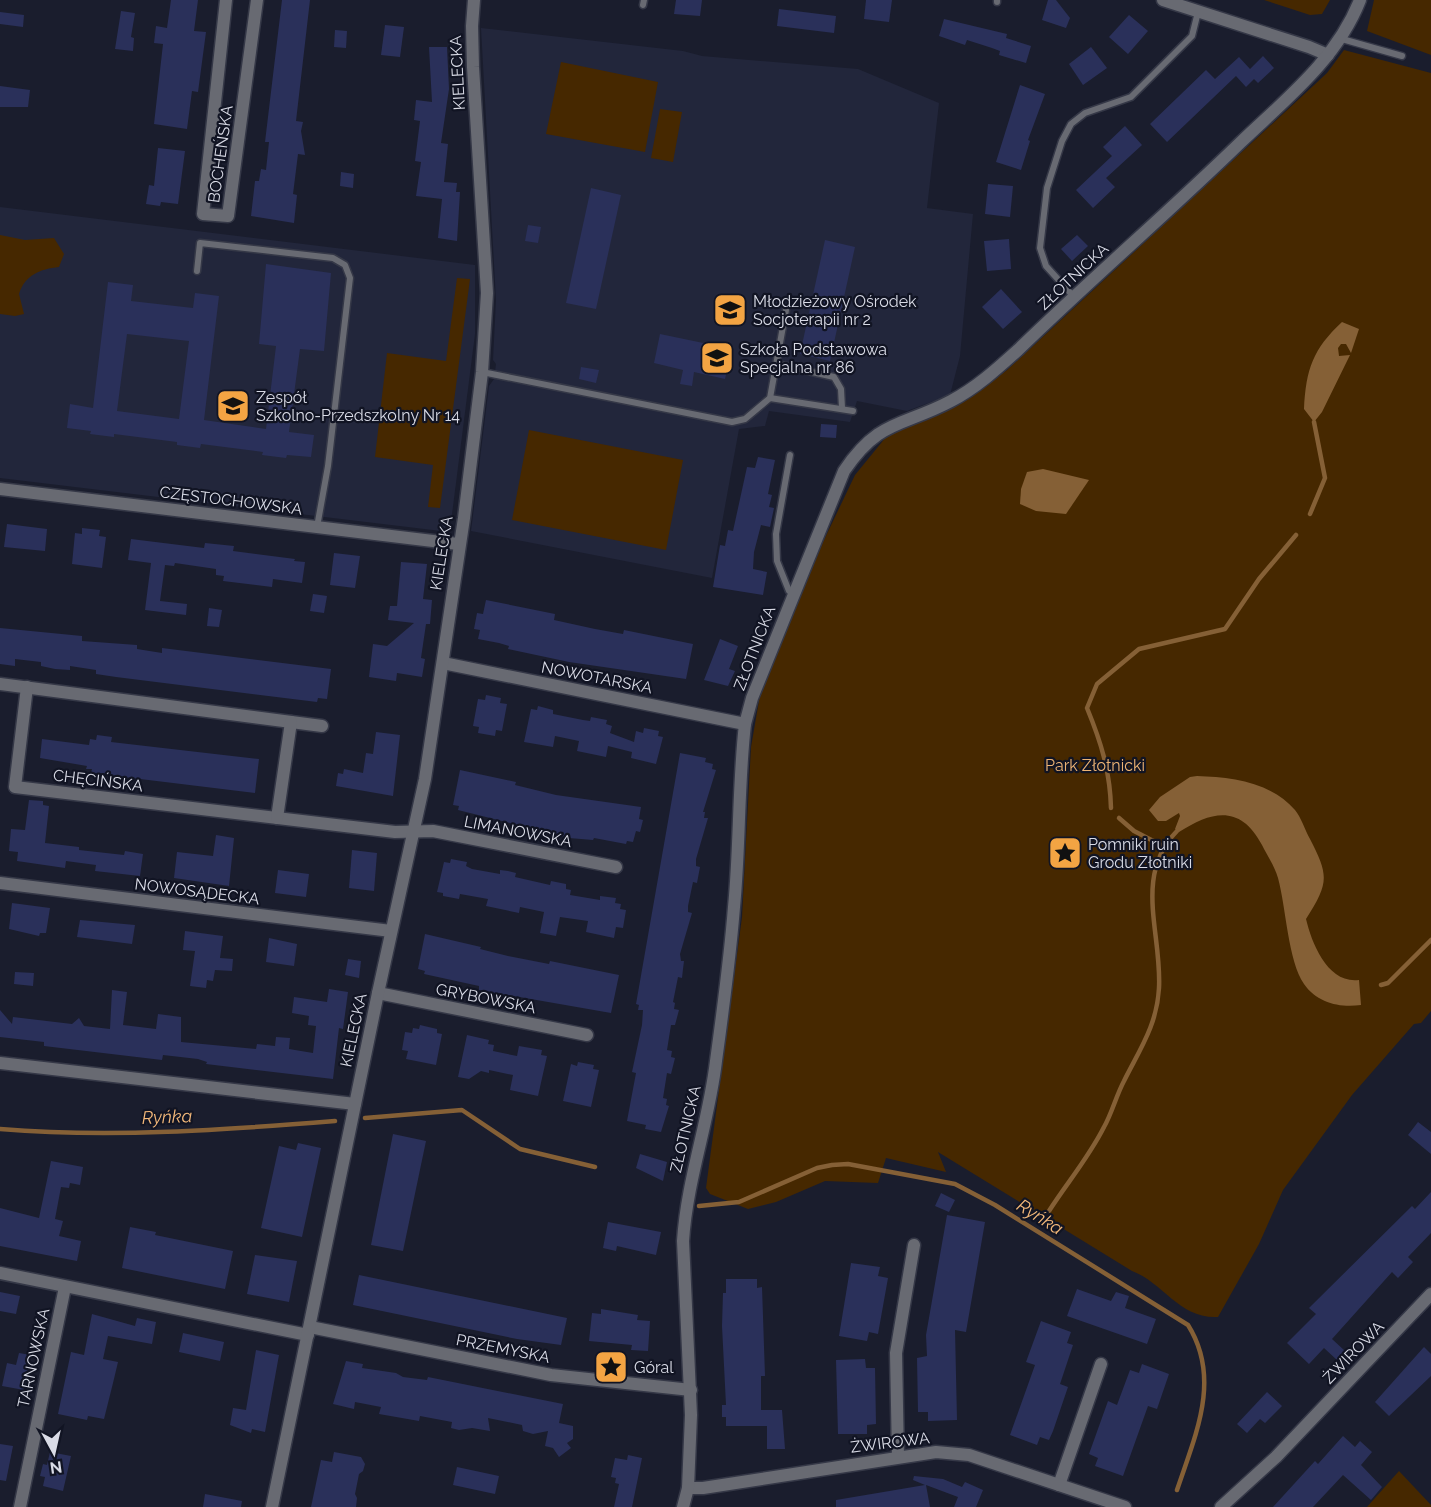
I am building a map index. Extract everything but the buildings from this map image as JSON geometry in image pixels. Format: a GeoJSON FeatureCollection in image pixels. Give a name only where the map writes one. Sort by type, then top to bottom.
{"type":"FeatureCollection","features":[{"type":"Feature","properties":{"kind":"street","name":"BOCHEŃSKA"},"geometry":{"type":"LineString","coordinates":[[226,0],[203,214],[228,216],[257,0]]}},
{"type":"Feature","properties":{"kind":"street","name":"KIELECKA"},"geometry":{"type":"LineString","coordinates":[[272,1507],[426,769],[443,663],[482,372],[487,293],[473,56],[474,0]]}},
{"type":"Feature","properties":{"kind":"street"},"geometry":{"type":"LineString","coordinates":[[1163,0],[1309,47],[1328,56]]}},
{"type":"Feature","properties":{"kind":"street","name":"ZŁOTNICKA"},"geometry":{"type":"LineString","coordinates":[[683,1507],[688,1488],[691,1390],[683,1241],[685,1216],[718,1047],[734,909],[746,724],[752,698],[844,471],[868,440],[909,417],[950,402],[995,372],[1194,188],[1328,56],[1342,39],[1359,0]]}},
{"type":"Feature","properties":{"kind":"street","name":"CZĘSTOCHOWSKA"},"geometry":{"type":"LineString","coordinates":[[0,489],[458,544]]}},
{"type":"Feature","properties":{"kind":"street","name":"NOWOTARSKA"},"geometry":{"type":"LineString","coordinates":[[443,663],[746,724]]}},
{"type":"Feature","properties":{"kind":"street"},"geometry":{"type":"LineString","coordinates":[[0,684],[322,726]]}},
{"type":"Feature","properties":{"kind":"street","name":"CHĘCIŃSKA"},"geometry":{"type":"LineString","coordinates":[[27,687],[15,787],[395,832],[413,830]]}},
{"type":"Feature","properties":{"kind":"street"},"geometry":{"type":"LineString","coordinates":[[277,818],[291,722]]}},
{"type":"Feature","properties":{"kind":"street","name":"LIMANOWSKA"},"geometry":{"type":"LineString","coordinates":[[413,830],[433,831],[616,867]]}},
{"type":"Feature","properties":{"kind":"street","name":"NOWOSĄDECKA"},"geometry":{"type":"LineString","coordinates":[[0,883],[391,931]]}},
{"type":"Feature","properties":{"kind":"street","name":"GRYBOWSKA"},"geometry":{"type":"LineString","coordinates":[[378,993],[587,1035]]}},
{"type":"Feature","properties":{"kind":"street"},"geometry":{"type":"LineString","coordinates":[[0,1063],[355,1104]]}},
{"type":"Feature","properties":{"kind":"street"},"geometry":{"type":"LineString","coordinates":[[898,1457],[897,1353],[914,1245]]}},
{"type":"Feature","properties":{"kind":"street","name":"PRZEMYSKA"},"geometry":{"type":"LineString","coordinates":[[0,1273],[65,1287],[551,1375],[691,1390]]}},
{"type":"Feature","properties":{"kind":"street","name":"TARNOWSKA"},"geometry":{"type":"LineString","coordinates":[[20,1507],[65,1287]]}},
{"type":"Feature","properties":{"kind":"street","name":"ŻWIROWA"},"geometry":{"type":"LineString","coordinates":[[1221,1507],[1276,1457],[1431,1293]]}},
{"type":"Feature","properties":{"kind":"street"},"geometry":{"type":"LineString","coordinates":[[1059,1485],[1101,1364]]}},
{"type":"Feature","properties":{"kind":"street","name":"ŻWIROWA"},"geometry":{"type":"LineString","coordinates":[[688,1488],[703,1488],[936,1452],[969,1455],[1125,1507]]}},
{"type":"Feature","properties":{"kind":"lane"},"geometry":{"type":"LineString","coordinates":[[1074,297],[1046,266],[1040,248],[1047,188],[1062,141],[1071,124],[1085,113],[1131,97],[1192,36],[1198,11]]}},
{"type":"Feature","properties":{"kind":"lane"},"geometry":{"type":"LineString","coordinates":[[1342,39],[1402,56]]}},
{"type":"Feature","properties":{"kind":"lane"},"geometry":{"type":"LineString","coordinates":[[197,270],[200,243],[333,258],[345,265],[350,278],[328,466],[317,527]]}},
{"type":"Feature","properties":{"kind":"lane"},"geometry":{"type":"LineString","coordinates":[[482,372],[732,422],[744,419],[770,398],[786,310]]}},
{"type":"Feature","properties":{"kind":"lane"},"geometry":{"type":"LineString","coordinates":[[777,364],[834,377],[841,389],[842,408]]}},
{"type":"Feature","properties":{"kind":"lane"},"geometry":{"type":"LineString","coordinates":[[770,398],[853,411]]}},
{"type":"Feature","properties":{"kind":"lane"},"geometry":{"type":"LineString","coordinates":[[790,455],[776,534],[777,561],[789,591],[794,593]]}},
{"type":"Feature","properties":{"kind":"shaded area","name":"Młodzieżowy Ośrodek Socjoterapii nr 2"},"geometry":{"type":"Polygon","coordinates":[[[481,28],[683,51],[702,56],[858,69],[939,103],[927,208],[973,214],[960,356],[950,395],[907,411],[857,401],[850,422],[769,411],[765,426],[739,429],[712,578],[471,531],[489,386],[494,379],[496,364],[493,360],[496,300],[481,28]]]}},
{"type":"Feature","properties":{"kind":"shaded area","name":"Zespół Szkolno-Przedszkolny Nr 14"},"geometry":{"type":"Polygon","coordinates":[[[0,207],[475,265],[475,334],[451,522],[441,531],[0,478],[0,207]]]}},
{"type":"Feature","properties":{"kind":"shaded area"},"geometry":{"type":"Polygon","coordinates":[[[1342,322],[1359,329],[1351,353],[1346,344],[1341,344],[1338,348],[1339,356],[1350,355],[1322,412],[1314,422],[1304,409],[1309,371],[1324,341],[1342,322]]]}},
{"type":"Feature","properties":{"kind":"shaded area"},"geometry":{"type":"Polygon","coordinates":[[[1043,469],[1089,480],[1066,514],[1036,511],[1020,504],[1021,489],[1027,472],[1043,469]]]}},
{"type":"Feature","properties":{"kind":"shaded area"},"geometry":{"type":"Polygon","coordinates":[[[1190,777],[1237,780],[1262,787],[1285,801],[1297,813],[1321,862],[1324,879],[1319,897],[1306,919],[1312,940],[1323,960],[1338,976],[1348,980],[1359,980],[1361,1005],[1345,1006],[1330,1003],[1315,996],[1304,984],[1294,962],[1277,874],[1254,832],[1245,823],[1225,815],[1215,816],[1203,819],[1179,832],[1175,829],[1179,813],[1166,821],[1158,821],[1149,810],[1160,797],[1190,777]]]}},
{"type":"Feature","properties":{"kind":"green space"},"geometry":{"type":"Polygon","coordinates":[[[1264,0],[1330,0],[1322,14],[1310,15],[1264,0]]]}},
{"type":"Feature","properties":{"kind":"green space"},"geometry":{"type":"Polygon","coordinates":[[[1374,0],[1431,0],[1431,55],[1367,31],[1374,0]]]}},
{"type":"Feature","properties":{"kind":"green space","name":"Park Złotnicki"},"geometry":{"type":"Polygon","coordinates":[[[1344,50],[1431,73],[1431,1011],[1421,1023],[1414,1024],[1352,1095],[1283,1190],[1259,1244],[1218,1317],[1204,1316],[1182,1306],[1143,1277],[938,1152],[946,1172],[886,1158],[878,1183],[825,1181],[776,1202],[748,1209],[710,1194],[706,1188],[742,917],[751,747],[760,695],[823,542],[855,475],[886,437],[970,398],[1007,370],[1327,73],[1344,50]]]}},
{"type":"Feature","properties":{"kind":"green space"},"geometry":{"type":"Polygon","coordinates":[[[561,62],[658,82],[645,152],[546,134],[561,62]]]}},
{"type":"Feature","properties":{"kind":"green space"},"geometry":{"type":"Polygon","coordinates":[[[660,109],[682,112],[673,162],[651,158],[660,109]]]}},
{"type":"Feature","properties":{"kind":"green space"},"geometry":{"type":"Polygon","coordinates":[[[0,235],[25,240],[54,238],[64,254],[59,267],[40,271],[25,282],[19,294],[24,314],[15,316],[0,314],[0,235]]]}},
{"type":"Feature","properties":{"kind":"green space"},"geometry":{"type":"Polygon","coordinates":[[[457,278],[470,279],[440,508],[428,507],[433,465],[375,457],[387,353],[446,361],[457,278]]]}},
{"type":"Feature","properties":{"kind":"green space"},"geometry":{"type":"Polygon","coordinates":[[[529,430],[683,460],[666,550],[512,520],[529,430]]]}},
{"type":"Feature","properties":{"kind":"green space"},"geometry":{"type":"Polygon","coordinates":[[[1399,1471],[1431,1507],[1367,1507],[1399,1471]]]}},
{"type":"Feature","properties":{"kind":"waterway"},"geometry":{"type":"LineString","coordinates":[[1310,514],[1325,478],[1314,422]]}},
{"type":"Feature","properties":{"kind":"waterway"},"geometry":{"type":"LineString","coordinates":[[1111,808],[1104,757],[1087,708],[1097,684],[1139,649],[1225,629],[1259,579],[1296,535]]}},
{"type":"Feature","properties":{"kind":"waterway"},"geometry":{"type":"LineString","coordinates":[[1119,818],[1134,831],[1163,846]]}},
{"type":"Feature","properties":{"kind":"waterway"},"geometry":{"type":"LineString","coordinates":[[1049,1211],[1098,1138],[1142,1047],[1155,1014],[1158,1001],[1159,967],[1153,886],[1156,867],[1164,848],[1177,831]]}},
{"type":"Feature","properties":{"kind":"waterway"},"geometry":{"type":"LineString","coordinates":[[1381,985],[1388,983],[1431,940]]}},
{"type":"Feature","properties":{"kind":"waterway","name":"Ryńka"},"geometry":{"type":"LineString","coordinates":[[365,1118],[462,1110],[520,1149],[595,1167]]}},
{"type":"Feature","properties":{"kind":"waterway","name":"Ryńka"},"geometry":{"type":"LineString","coordinates":[[0,1129],[126,1133],[335,1121]]}},
{"type":"Feature","properties":{"kind":"waterway","name":"Ryńka"},"geometry":{"type":"LineString","coordinates":[[699,1206],[739,1202],[817,1168],[848,1164],[955,1184],[995,1205],[1188,1325],[1198,1345],[1203,1366],[1204,1387],[1197,1428],[1177,1490]]}},
{"type":"Feature","properties":{"kind":"place","name":"Młodzieżowy Ośrodek Socjoterapii nr 2"},"geometry":{"type":"Point","coordinates":[730,310]}},
{"type":"Feature","properties":{"kind":"place","name":"Szkoła Podstawowa Specjalna nr 86"},"geometry":{"type":"Point","coordinates":[717,358]}},
{"type":"Feature","properties":{"kind":"place","name":"Zespół Szkolno-Przedszkolny Nr 14"},"geometry":{"type":"Point","coordinates":[233,406]}},
{"type":"Feature","properties":{"kind":"place","name":"Pomniki ruin Grodu Złotniki"},"geometry":{"type":"Point","coordinates":[1065,853]}},
{"type":"Feature","properties":{"kind":"place","name":"Góral"},"geometry":{"type":"Point","coordinates":[611,1367]}}]}
